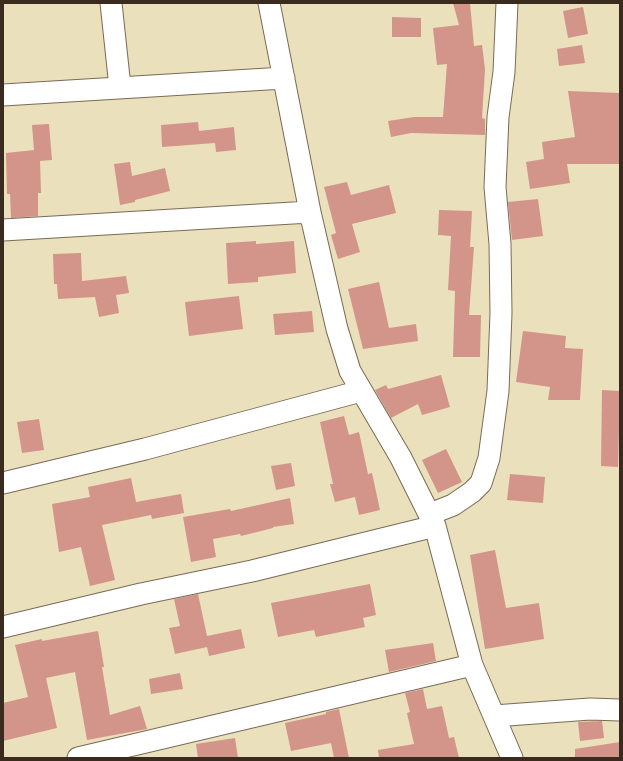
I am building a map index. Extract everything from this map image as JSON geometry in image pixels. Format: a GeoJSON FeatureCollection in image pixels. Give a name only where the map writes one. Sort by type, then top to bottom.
{"type":"FeatureCollection","features":[{"type":"Feature","properties":{"kind":"street"},"geometry":{"type":"LineString","coordinates":[[111,3],[120,86]]}},
{"type":"Feature","properties":{"kind":"street"},"geometry":{"type":"LineString","coordinates":[[270,3],[310,212],[337,329],[350,371],[401,458],[433,520],[472,665],[512,758]]}},
{"type":"Feature","properties":{"kind":"street"},"geometry":{"type":"LineString","coordinates":[[3,627],[141,594],[252,571],[433,520],[472,492],[481,483],[489,458],[498,391],[501,328],[500,244],[495,187],[498,117],[504,72],[506,3]]}},
{"type":"Feature","properties":{"kind":"street"},"geometry":{"type":"LineString","coordinates":[[3,94],[120,86],[284,78]]}},
{"type":"Feature","properties":{"kind":"street"},"geometry":{"type":"LineString","coordinates":[[3,230],[310,212]]}},
{"type":"Feature","properties":{"kind":"street"},"geometry":{"type":"LineString","coordinates":[[3,483],[138,451],[361,391]]}},
{"type":"Feature","properties":{"kind":"street"},"geometry":{"type":"LineString","coordinates":[[78,758],[472,665]]}},
{"type":"Feature","properties":{"kind":"street"},"geometry":{"type":"LineString","coordinates":[[494,716],[590,709],[620,710]]}},
{"type":"Feature","properties":{"kind":"building"},"geometry":{"type":"Polygon","coordinates":[[[453,3],[470,3],[474,46],[482,45],[485,69],[482,118],[485,119],[485,135],[411,133],[391,137],[388,121],[414,117],[443,117],[447,64],[437,65],[433,28],[459,25],[453,3]]]}},
{"type":"Feature","properties":{"kind":"building"},"geometry":{"type":"Polygon","coordinates":[[[583,7],[588,34],[568,38],[563,11],[583,7]]]}},
{"type":"Feature","properties":{"kind":"building"},"geometry":{"type":"Polygon","coordinates":[[[392,17],[421,18],[421,37],[392,37],[392,17]]]}},
{"type":"Feature","properties":{"kind":"building"},"geometry":{"type":"Polygon","coordinates":[[[582,45],[585,63],[559,66],[557,49],[582,45]]]}},
{"type":"Feature","properties":{"kind":"building"},"geometry":{"type":"Polygon","coordinates":[[[568,91],[620,93],[620,164],[567,164],[570,183],[530,189],[526,162],[544,159],[542,142],[575,137],[568,91]]]}},
{"type":"Feature","properties":{"kind":"building"},"geometry":{"type":"Polygon","coordinates":[[[198,122],[199,131],[234,127],[236,150],[216,152],[215,143],[162,147],[161,125],[198,122]]]}},
{"type":"Feature","properties":{"kind":"building"},"geometry":{"type":"Polygon","coordinates":[[[49,124],[52,160],[40,161],[41,193],[38,193],[38,216],[11,218],[10,194],[7,194],[6,153],[34,150],[32,125],[49,124]]]}},
{"type":"Feature","properties":{"kind":"building"},"geometry":{"type":"Polygon","coordinates":[[[130,162],[132,176],[165,168],[170,191],[120,205],[114,164],[130,162]]]}},
{"type":"Feature","properties":{"kind":"building"},"geometry":{"type":"Polygon","coordinates":[[[347,182],[351,195],[389,185],[396,213],[352,224],[360,252],[338,259],[331,235],[336,233],[324,187],[347,182]]]}},
{"type":"Feature","properties":{"kind":"building"},"geometry":{"type":"Polygon","coordinates":[[[538,199],[543,236],[512,240],[508,202],[538,199]]]}},
{"type":"Feature","properties":{"kind":"building"},"geometry":{"type":"Polygon","coordinates":[[[439,210],[472,211],[470,247],[474,247],[469,315],[481,315],[480,357],[453,357],[455,291],[448,290],[451,236],[438,235],[439,210]]]}},
{"type":"Feature","properties":{"kind":"building"},"geometry":{"type":"Polygon","coordinates":[[[256,241],[256,244],[294,241],[296,273],[258,277],[258,282],[228,284],[226,243],[256,241]]]}},
{"type":"Feature","properties":{"kind":"building"},"geometry":{"type":"Polygon","coordinates":[[[81,253],[82,281],[126,276],[129,293],[116,295],[119,313],[99,317],[95,297],[58,299],[57,284],[54,284],[53,254],[81,253]]]}},
{"type":"Feature","properties":{"kind":"building"},"geometry":{"type":"Polygon","coordinates":[[[379,282],[389,328],[416,324],[418,341],[363,349],[348,289],[379,282]]]}},
{"type":"Feature","properties":{"kind":"building"},"geometry":{"type":"Polygon","coordinates":[[[239,296],[243,329],[189,336],[185,302],[239,296]]]}},
{"type":"Feature","properties":{"kind":"building"},"geometry":{"type":"Polygon","coordinates":[[[312,311],[314,332],[275,335],[273,314],[312,311]]]}},
{"type":"Feature","properties":{"kind":"building"},"geometry":{"type":"Polygon","coordinates":[[[523,331],[566,336],[565,348],[583,349],[580,400],[548,400],[550,387],[516,382],[523,331]]]}},
{"type":"Feature","properties":{"kind":"building"},"geometry":{"type":"Polygon","coordinates":[[[441,375],[450,407],[422,415],[418,404],[391,418],[375,390],[386,385],[388,389],[441,375]]]}},
{"type":"Feature","properties":{"kind":"building"},"geometry":{"type":"Polygon","coordinates":[[[602,390],[620,391],[618,467],[601,466],[602,390]]]}},
{"type":"Feature","properties":{"kind":"building"},"geometry":{"type":"Polygon","coordinates":[[[344,416],[349,435],[359,432],[368,474],[372,473],[380,510],[359,515],[355,497],[335,502],[330,484],[333,484],[320,422],[344,416]]]}},
{"type":"Feature","properties":{"kind":"building"},"geometry":{"type":"Polygon","coordinates":[[[39,419],[44,450],[22,453],[17,422],[39,419]]]}},
{"type":"Feature","properties":{"kind":"building"},"geometry":{"type":"Polygon","coordinates":[[[446,449],[462,482],[438,493],[422,460],[446,449]]]}},
{"type":"Feature","properties":{"kind":"building"},"geometry":{"type":"Polygon","coordinates":[[[291,463],[295,486],[276,490],[271,466],[291,463]]]}},
{"type":"Feature","properties":{"kind":"building"},"geometry":{"type":"Polygon","coordinates":[[[510,474],[545,477],[543,503],[507,500],[510,474]]]}},
{"type":"Feature","properties":{"kind":"building"},"geometry":{"type":"Polygon","coordinates":[[[131,478],[136,502],[181,494],[184,513],[152,519],[151,515],[102,525],[115,580],[90,586],[81,547],[59,552],[52,504],[90,497],[88,487],[131,478]]]}},
{"type":"Feature","properties":{"kind":"building"},"geometry":{"type":"Polygon","coordinates":[[[290,498],[294,524],[273,527],[241,536],[240,534],[213,539],[216,557],[191,562],[183,517],[230,509],[231,511],[290,498]]]}},
{"type":"Feature","properties":{"kind":"building"},"geometry":{"type":"Polygon","coordinates":[[[495,550],[506,608],[539,603],[544,639],[485,649],[470,555],[495,550]]]}},
{"type":"Feature","properties":{"kind":"building"},"geometry":{"type":"Polygon","coordinates":[[[370,584],[376,615],[363,618],[365,627],[316,637],[314,630],[278,637],[271,603],[370,584]]]}},
{"type":"Feature","properties":{"kind":"building"},"geometry":{"type":"Polygon","coordinates":[[[198,594],[207,636],[241,629],[245,648],[209,656],[207,647],[175,654],[169,628],[180,626],[174,599],[198,594]]]}},
{"type":"Feature","properties":{"kind":"building"},"geometry":{"type":"Polygon","coordinates":[[[98,631],[110,715],[140,706],[147,729],[87,740],[75,672],[46,678],[57,728],[3,741],[3,703],[28,697],[15,645],[42,639],[42,641],[98,631]]]}},
{"type":"Feature","properties":{"kind":"building"},"geometry":{"type":"Polygon","coordinates":[[[433,643],[436,661],[389,672],[385,650],[433,643]]]}},
{"type":"Feature","properties":{"kind":"building"},"geometry":{"type":"Polygon","coordinates":[[[180,673],[183,689],[151,694],[149,679],[180,673]]]}},
{"type":"Feature","properties":{"kind":"building"},"geometry":{"type":"Polygon","coordinates":[[[423,689],[427,709],[442,706],[449,738],[454,737],[459,758],[379,758],[378,750],[414,744],[407,713],[410,712],[405,693],[423,689]]]}},
{"type":"Feature","properties":{"kind":"building"},"geometry":{"type":"Polygon","coordinates":[[[339,709],[349,758],[334,758],[331,743],[291,751],[285,723],[326,714],[326,712],[339,709]]]}},
{"type":"Feature","properties":{"kind":"building"},"geometry":{"type":"Polygon","coordinates":[[[602,721],[604,738],[580,741],[578,722],[602,721]]]}},
{"type":"Feature","properties":{"kind":"building"},"geometry":{"type":"Polygon","coordinates":[[[235,738],[238,758],[198,758],[196,744],[235,738]]]}},
{"type":"Feature","properties":{"kind":"building"},"geometry":{"type":"Polygon","coordinates":[[[620,742],[620,758],[575,758],[575,749],[620,742]]]}}]}
